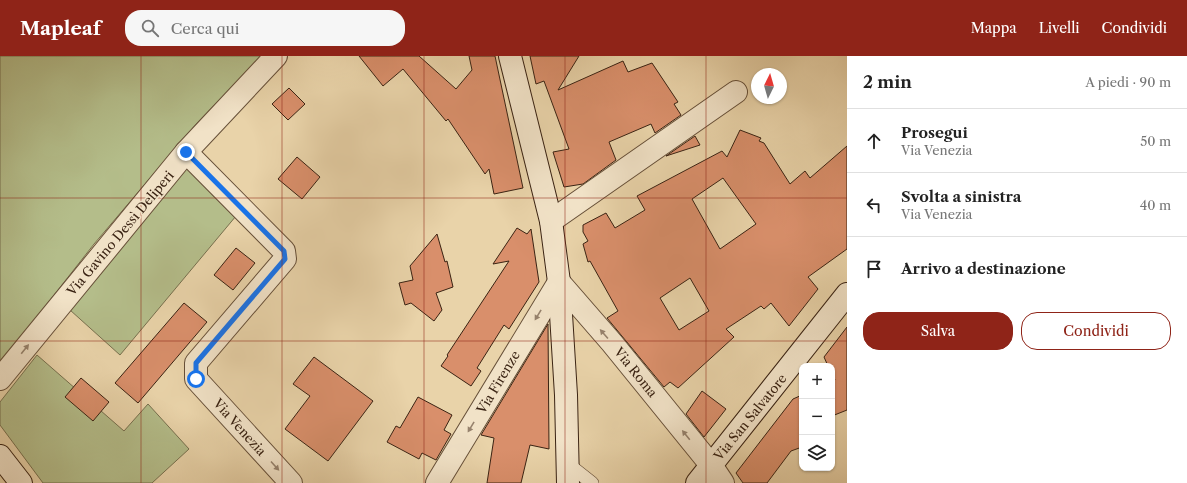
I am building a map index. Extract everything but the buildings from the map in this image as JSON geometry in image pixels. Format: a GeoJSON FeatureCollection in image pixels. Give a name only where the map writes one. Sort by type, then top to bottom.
{"type":"FeatureCollection","features":[{"type":"Feature","properties":{"kind":"street","name":"Via Gavino Dessì Deliperi"},"geometry":{"type":"LineString","coordinates":[[0,379],[186,152],[276,56]]}},
{"type":"Feature","properties":{"kind":"street"},"geometry":{"type":"LineString","coordinates":[[510,56],[551,221],[559,282],[566,395],[568,474]]}},
{"type":"Feature","properties":{"kind":"street"},"geometry":{"type":"LineString","coordinates":[[551,221],[736,92]]}},
{"type":"Feature","properties":{"kind":"street","name":"Via Venezia"},"geometry":{"type":"LineString","coordinates":[[186,152],[284,251],[285,259],[196,363],[196,379],[291,483]]}},
{"type":"Feature","properties":{"kind":"street","name":"Via Roma"},"geometry":{"type":"LineString","coordinates":[[559,282],[612,342],[724,483]]}},
{"type":"Feature","properties":{"kind":"street","name":"Via Firenze"},"geometry":{"type":"LineString","coordinates":[[437,483],[559,282]]}},
{"type":"Feature","properties":{"kind":"street","name":"Via San Salvatore"},"geometry":{"type":"LineString","coordinates":[[698,483],[847,294]]}},
{"type":"Feature","properties":{"kind":"street"},"geometry":{"type":"LineString","coordinates":[[0,456],[22,483]]}},
{"type":"Feature","properties":{"kind":"lane"},"geometry":{"type":"LineString","coordinates":[[568,474],[592,483]]}},
{"type":"Feature","properties":{"kind":"green space"},"geometry":{"type":"Polygon","coordinates":[[[0,56],[262,56],[197,123],[94,244],[0,364],[0,56]]]}},
{"type":"Feature","properties":{"kind":"green space"},"geometry":{"type":"Polygon","coordinates":[[[185,167],[236,216],[120,355],[70,310],[185,167]]]}},
{"type":"Feature","properties":{"kind":"green space"},"geometry":{"type":"Polygon","coordinates":[[[37,355],[124,431],[148,404],[189,449],[152,483],[43,483],[0,425],[0,402],[37,355]]]}},
{"type":"Feature","properties":{"kind":"route"},"geometry":{"type":"LineString","coordinates":[[186,152],[284,251],[285,259],[196,363],[196,379]]}}]}
